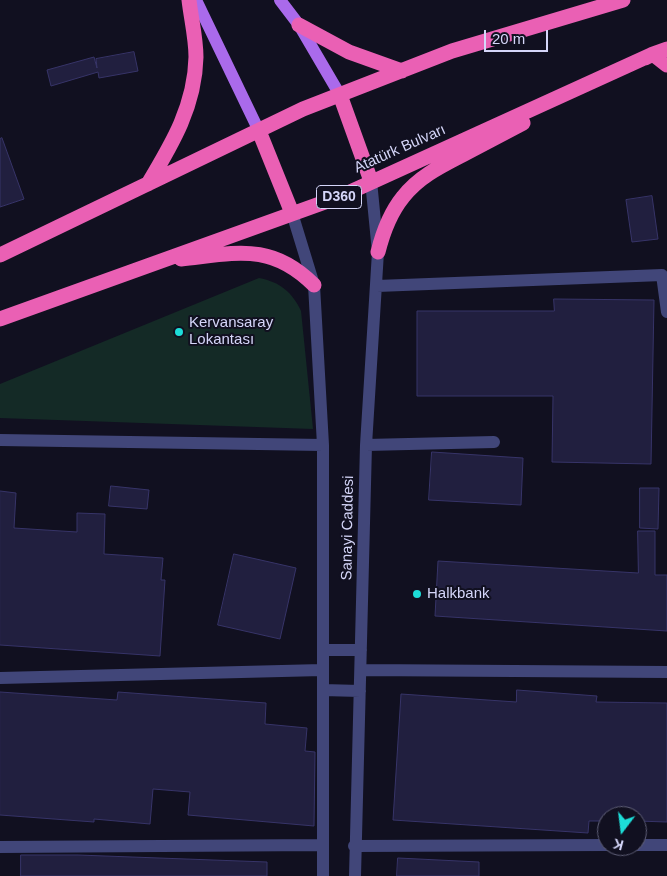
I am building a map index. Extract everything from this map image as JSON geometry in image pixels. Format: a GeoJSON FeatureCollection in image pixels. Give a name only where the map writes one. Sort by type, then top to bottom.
{"type":"FeatureCollection","features":[{"type":"Feature","properties":{"kind":"highway"},"geometry":{"type":"LineString","coordinates":[[148,184],[176,136],[191,92],[196,54],[189,0]]}},
{"type":"Feature","properties":{"kind":"highway"},"geometry":{"type":"LineString","coordinates":[[0,255],[303,110],[452,51],[623,0]]}},
{"type":"Feature","properties":{"kind":"highway"},"geometry":{"type":"LineString","coordinates":[[299,24],[349,52],[402,71]]}},
{"type":"Feature","properties":{"kind":"highway"},"geometry":{"type":"LineString","coordinates":[[378,252],[383,232],[403,196],[434,170],[660,52],[667,65]]}},
{"type":"Feature","properties":{"kind":"highway","name":"Atatürk Bulvarı"},"geometry":{"type":"LineString","coordinates":[[0,319],[339,197],[660,52]]}},
{"type":"Feature","properties":{"kind":"highway"},"geometry":{"type":"LineString","coordinates":[[340,95],[371,181]]}},
{"type":"Feature","properties":{"kind":"highway"},"geometry":{"type":"LineString","coordinates":[[259,131],[292,213]]}},
{"type":"Feature","properties":{"kind":"highway"},"geometry":{"type":"LineString","coordinates":[[155,262],[250,253],[268,255],[286,262],[301,272],[314,285]]}},
{"type":"Feature","properties":{"kind":"main road"},"geometry":{"type":"LineString","coordinates":[[196,0],[259,131]]}},
{"type":"Feature","properties":{"kind":"main road"},"geometry":{"type":"LineString","coordinates":[[280,0],[299,24],[340,95]]}},
{"type":"Feature","properties":{"kind":"street","name":"Sanayi Caddesi"},"geometry":{"type":"LineString","coordinates":[[355,876],[354,846],[362,650],[366,446],[378,252],[371,181]]}},
{"type":"Feature","properties":{"kind":"street"},"geometry":{"type":"LineString","coordinates":[[292,213],[314,285],[323,444],[323,876]]}},
{"type":"Feature","properties":{"kind":"street"},"geometry":{"type":"LineString","coordinates":[[377,286],[662,276],[667,312]]}},
{"type":"Feature","properties":{"kind":"street"},"geometry":{"type":"LineString","coordinates":[[0,440],[323,444]]}},
{"type":"Feature","properties":{"kind":"street"},"geometry":{"type":"LineString","coordinates":[[366,446],[494,442]]}},
{"type":"Feature","properties":{"kind":"street"},"geometry":{"type":"LineString","coordinates":[[323,650],[362,650]]}},
{"type":"Feature","properties":{"kind":"street"},"geometry":{"type":"LineString","coordinates":[[0,678],[322,670]]}},
{"type":"Feature","properties":{"kind":"street"},"geometry":{"type":"LineString","coordinates":[[361,670],[667,672]]}},
{"type":"Feature","properties":{"kind":"street"},"geometry":{"type":"LineString","coordinates":[[323,690],[360,691]]}},
{"type":"Feature","properties":{"kind":"street"},"geometry":{"type":"LineString","coordinates":[[0,847],[323,845]]}},
{"type":"Feature","properties":{"kind":"street"},"geometry":{"type":"LineString","coordinates":[[354,846],[597,845]]}},
{"type":"Feature","properties":{"kind":"street"},"geometry":{"type":"LineString","coordinates":[[647,845],[667,845]]}},
{"type":"Feature","properties":{"kind":"green space"},"geometry":{"type":"Polygon","coordinates":[[[259,278],[279,285],[294,298],[301,311],[313,429],[0,418],[0,384],[259,278]]]}},
{"type":"Feature","properties":{"kind":"building"},"geometry":{"type":"Polygon","coordinates":[[[134,52],[138,71],[99,78],[98,72],[51,86],[47,70],[94,57],[97,68],[96,59],[134,52]]]}},
{"type":"Feature","properties":{"kind":"building"},"geometry":{"type":"Polygon","coordinates":[[[2,138],[24,199],[0,207],[0,139],[2,138]]]}},
{"type":"Feature","properties":{"kind":"building"},"geometry":{"type":"Polygon","coordinates":[[[652,196],[658,239],[632,242],[626,200],[652,196]]]}},
{"type":"Feature","properties":{"kind":"building"},"geometry":{"type":"Polygon","coordinates":[[[554,299],[654,300],[651,464],[552,462],[553,396],[417,396],[417,311],[554,311],[554,299]]]}},
{"type":"Feature","properties":{"kind":"building"},"geometry":{"type":"Polygon","coordinates":[[[432,452],[523,458],[521,505],[429,500],[432,452]]]}},
{"type":"Feature","properties":{"kind":"building"},"geometry":{"type":"Polygon","coordinates":[[[111,486],[149,490],[147,509],[109,506],[111,486]]]}},
{"type":"Feature","properties":{"kind":"building"},"geometry":{"type":"Polygon","coordinates":[[[640,488],[659,488],[658,529],[640,528],[640,488]]]}},
{"type":"Feature","properties":{"kind":"building"},"geometry":{"type":"Polygon","coordinates":[[[0,491],[16,493],[14,528],[77,532],[77,513],[105,514],[104,554],[163,558],[161,580],[165,580],[160,656],[0,645],[0,491]]]}},
{"type":"Feature","properties":{"kind":"building"},"geometry":{"type":"Polygon","coordinates":[[[638,531],[655,531],[655,575],[667,575],[667,631],[435,616],[438,561],[638,573],[638,531]]]}},
{"type":"Feature","properties":{"kind":"building"},"geometry":{"type":"Polygon","coordinates":[[[234,554],[296,568],[280,639],[218,625],[234,554]]]}},
{"type":"Feature","properties":{"kind":"building"},"geometry":{"type":"Polygon","coordinates":[[[517,690],[597,696],[596,702],[667,703],[667,822],[647,821],[647,806],[597,806],[597,821],[589,821],[588,833],[393,820],[401,694],[516,702],[517,690]]]}},
{"type":"Feature","properties":{"kind":"building"},"geometry":{"type":"Polygon","coordinates":[[[0,692],[117,700],[118,692],[266,703],[265,724],[307,728],[305,751],[315,752],[314,826],[188,815],[190,792],[153,789],[150,824],[94,819],[94,822],[0,815],[0,692]]]}},
{"type":"Feature","properties":{"kind":"building"},"geometry":{"type":"Polygon","coordinates":[[[21,855],[78,855],[267,862],[267,876],[21,876],[21,855]]]}},
{"type":"Feature","properties":{"kind":"building"},"geometry":{"type":"Polygon","coordinates":[[[398,858],[479,862],[479,876],[397,876],[398,858]]]}},
{"type":"Feature","properties":{"kind":"place","name":"Kervansaray Lokantası"},"geometry":{"type":"Point","coordinates":[179,332]}},
{"type":"Feature","properties":{"kind":"place","name":"Halkbank"},"geometry":{"type":"Point","coordinates":[417,594]}}]}
